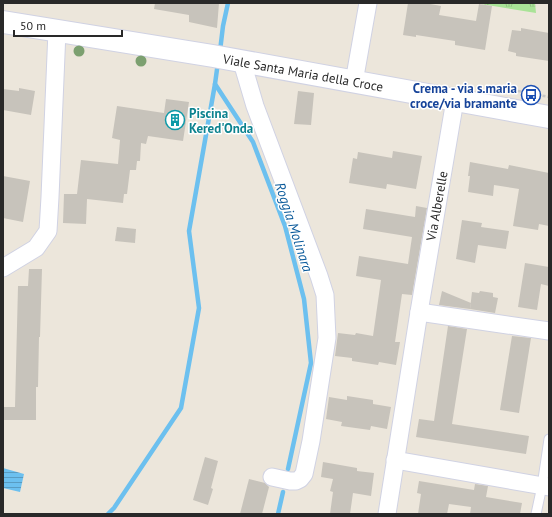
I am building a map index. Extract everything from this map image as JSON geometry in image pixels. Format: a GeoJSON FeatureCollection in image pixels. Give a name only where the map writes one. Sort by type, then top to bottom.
{"type":"FeatureCollection","features":[{"type":"Feature","properties":{"kind":"main road","name":"Viale Santa Maria della Croce"},"geometry":{"type":"LineString","coordinates":[[3,22],[227,59],[549,117]]}},
{"type":"Feature","properties":{"kind":"street"},"geometry":{"type":"LineString","coordinates":[[354,82],[368,3]]}},
{"type":"Feature","properties":{"kind":"street"},"geometry":{"type":"LineString","coordinates":[[3,268],[36,248],[48,231],[57,31]]}},
{"type":"Feature","properties":{"kind":"street"},"geometry":{"type":"LineString","coordinates":[[227,59],[255,106],[325,295],[327,338],[313,434],[304,474],[296,481],[272,478]]}},
{"type":"Feature","properties":{"kind":"street","name":"Via Alberelle"},"geometry":{"type":"LineString","coordinates":[[387,514],[455,100]]}},
{"type":"Feature","properties":{"kind":"street"},"geometry":{"type":"LineString","coordinates":[[419,312],[549,331]]}},
{"type":"Feature","properties":{"kind":"street"},"geometry":{"type":"LineString","coordinates":[[395,460],[545,487]]}},
{"type":"Feature","properties":{"kind":"lane"},"geometry":{"type":"LineString","coordinates":[[536,514],[545,487],[549,439]]}},
{"type":"Feature","properties":{"kind":"green space"},"geometry":{"type":"Polygon","coordinates":[[[475,3],[535,3],[536,13],[475,3]]]}},
{"type":"Feature","properties":{"kind":"water"},"geometry":{"type":"Polygon","coordinates":[[[3,468],[24,474],[20,492],[3,488],[3,468]]]}},
{"type":"Feature","properties":{"kind":"building"},"geometry":{"type":"Polygon","coordinates":[[[155,3],[219,3],[217,28],[189,22],[189,15],[154,9],[155,3]]]}},
{"type":"Feature","properties":{"kind":"building"},"geometry":{"type":"Polygon","coordinates":[[[408,3],[425,3],[441,6],[439,15],[476,21],[479,4],[492,6],[485,50],[455,45],[455,41],[416,35],[416,37],[403,35],[408,3]]]}},
{"type":"Feature","properties":{"kind":"building"},"geometry":{"type":"Polygon","coordinates":[[[521,28],[549,33],[549,61],[516,56],[516,53],[508,51],[512,30],[521,31],[521,28]]]}},
{"type":"Feature","properties":{"kind":"building"},"geometry":{"type":"Polygon","coordinates":[[[19,88],[35,91],[31,115],[3,110],[3,89],[19,91],[19,88]]]}},
{"type":"Feature","properties":{"kind":"building"},"geometry":{"type":"Polygon","coordinates":[[[298,91],[314,93],[311,125],[294,124],[298,91]]]}},
{"type":"Feature","properties":{"kind":"building"},"geometry":{"type":"Polygon","coordinates":[[[166,99],[189,102],[183,141],[148,136],[146,144],[141,143],[140,161],[137,161],[136,170],[130,170],[127,194],[124,194],[123,203],[87,199],[86,224],[63,223],[64,194],[77,194],[81,160],[118,164],[120,140],[112,138],[117,106],[164,113],[166,99]]]}},
{"type":"Feature","properties":{"kind":"building"},"geometry":{"type":"Polygon","coordinates":[[[393,151],[422,156],[416,189],[387,184],[386,189],[349,183],[353,158],[357,159],[358,152],[392,158],[393,151]]]}},
{"type":"Feature","properties":{"kind":"building"},"geometry":{"type":"Polygon","coordinates":[[[470,162],[508,169],[509,165],[549,173],[549,226],[539,224],[538,230],[513,226],[519,189],[494,185],[493,196],[468,192],[470,162]]]}},
{"type":"Feature","properties":{"kind":"building"},"geometry":{"type":"Polygon","coordinates":[[[3,176],[30,181],[23,222],[3,218],[3,176]]]}},
{"type":"Feature","properties":{"kind":"building"},"geometry":{"type":"Polygon","coordinates":[[[416,206],[427,208],[412,295],[402,294],[395,342],[400,342],[396,365],[379,362],[378,365],[352,361],[352,358],[335,356],[338,333],[355,335],[356,333],[373,336],[381,280],[356,276],[359,256],[408,264],[412,237],[363,229],[366,209],[415,217],[416,206]]]}},
{"type":"Feature","properties":{"kind":"building"},"geometry":{"type":"Polygon","coordinates":[[[462,220],[482,223],[481,227],[509,231],[506,249],[478,245],[475,263],[456,259],[462,220]]]}},
{"type":"Feature","properties":{"kind":"building"},"geometry":{"type":"Polygon","coordinates":[[[117,227],[136,229],[135,243],[115,241],[117,227]]]}},
{"type":"Feature","properties":{"kind":"building"},"geometry":{"type":"Polygon","coordinates":[[[525,263],[549,267],[549,286],[541,284],[537,310],[518,307],[525,263]]]}},
{"type":"Feature","properties":{"kind":"building"},"geometry":{"type":"Polygon","coordinates":[[[29,269],[42,269],[38,387],[36,387],[36,420],[3,420],[3,407],[15,407],[18,286],[28,286],[29,269]]]}},
{"type":"Feature","properties":{"kind":"building"},"geometry":{"type":"Polygon","coordinates":[[[442,291],[471,303],[470,309],[439,305],[442,291]]]}},
{"type":"Feature","properties":{"kind":"building"},"geometry":{"type":"Polygon","coordinates":[[[480,291],[493,293],[493,297],[498,298],[495,313],[470,309],[472,292],[479,293],[480,291]]]}},
{"type":"Feature","properties":{"kind":"building"},"geometry":{"type":"Polygon","coordinates":[[[448,326],[467,329],[452,424],[529,436],[526,454],[416,437],[419,419],[434,421],[448,326]]]}},
{"type":"Feature","properties":{"kind":"building"},"geometry":{"type":"Polygon","coordinates":[[[512,336],[531,338],[519,413],[500,410],[512,336]]]}},
{"type":"Feature","properties":{"kind":"building"},"geometry":{"type":"Polygon","coordinates":[[[347,396],[373,400],[373,404],[391,407],[387,429],[371,426],[370,430],[341,426],[342,422],[326,419],[329,397],[347,400],[347,396]]]}},
{"type":"Feature","properties":{"kind":"building"},"geometry":{"type":"Polygon","coordinates":[[[205,457],[218,461],[211,488],[213,489],[208,505],[193,500],[205,457]]]}},
{"type":"Feature","properties":{"kind":"building"},"geometry":{"type":"Polygon","coordinates":[[[323,462],[357,468],[357,471],[374,473],[371,496],[353,493],[350,514],[330,514],[333,492],[330,491],[333,479],[321,477],[323,462]]]}},
{"type":"Feature","properties":{"kind":"building"},"geometry":{"type":"Polygon","coordinates":[[[249,479],[265,483],[269,487],[262,514],[240,514],[249,479]]]}},
{"type":"Feature","properties":{"kind":"building"},"geometry":{"type":"Polygon","coordinates":[[[419,481],[474,490],[475,484],[488,486],[486,497],[522,503],[520,514],[470,514],[471,507],[449,504],[447,514],[418,514],[421,494],[417,493],[419,481]]]}},
{"type":"Feature","properties":{"kind":"waterway","name":"Roggia Molinara"},"geometry":{"type":"LineString","coordinates":[[220,51],[228,3]]}},
{"type":"Feature","properties":{"kind":"waterway","name":"Roggia Molinara"},"geometry":{"type":"LineString","coordinates":[[218,62],[215,84],[253,142],[285,226],[304,299],[311,363],[288,469]]}},
{"type":"Feature","properties":{"kind":"waterway"},"geometry":{"type":"LineString","coordinates":[[108,514],[114,508],[181,408],[199,308],[189,231],[215,84]]}},
{"type":"Feature","properties":{"kind":"waterway","name":"Roggia Molinara"},"geometry":{"type":"LineString","coordinates":[[278,514],[283,492]]}},
{"type":"Feature","properties":{"kind":"place","name":"Crema - via s.maria croce/via bramante"},"geometry":{"type":"Point","coordinates":[531,95]}},
{"type":"Feature","properties":{"kind":"place","name":"Piscina Kered'Onda"},"geometry":{"type":"Point","coordinates":[175,120]}}]}
